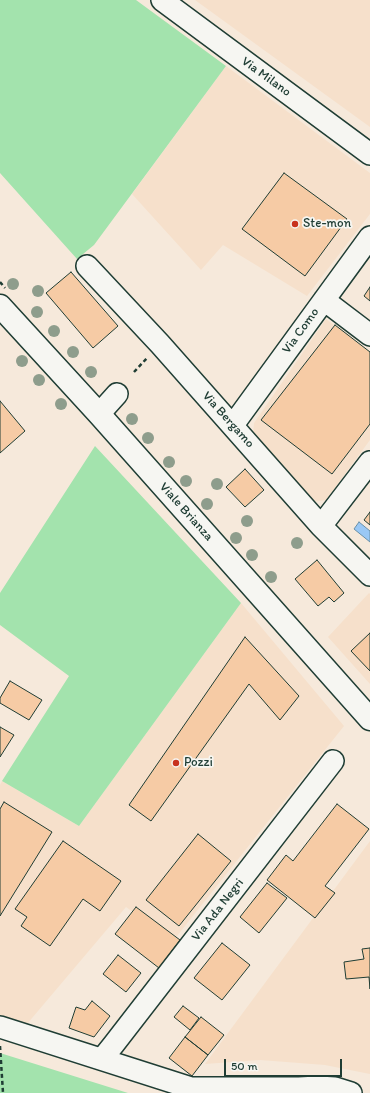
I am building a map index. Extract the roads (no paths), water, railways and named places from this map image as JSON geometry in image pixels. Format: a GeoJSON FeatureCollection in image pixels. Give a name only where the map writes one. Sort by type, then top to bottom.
{"type":"FeatureCollection","features":[{"type":"Feature","properties":{"kind":"main road","name":"Viale Brianza"},"geometry":{"type":"LineString","coordinates":[[0,306],[99,414],[370,719]]}},
{"type":"Feature","properties":{"kind":"street","name":"Via Milano"},"geometry":{"type":"LineString","coordinates":[[162,0],[370,154]]}},
{"type":"Feature","properties":{"kind":"street","name":"Via Como"},"geometry":{"type":"LineString","coordinates":[[233,425],[370,237]]}},
{"type":"Feature","properties":{"kind":"street","name":"Via Bergamo"},"geometry":{"type":"LineString","coordinates":[[87,266],[233,425],[321,526],[370,575]]}},
{"type":"Feature","properties":{"kind":"street"},"geometry":{"type":"LineString","coordinates":[[324,300],[370,335]]}},
{"type":"Feature","properties":{"kind":"street"},"geometry":{"type":"LineString","coordinates":[[99,414],[116,394]]}},
{"type":"Feature","properties":{"kind":"street"},"geometry":{"type":"LineString","coordinates":[[321,526],[370,462]]}},
{"type":"Feature","properties":{"kind":"street","name":"Via Ada Negri"},"geometry":{"type":"LineString","coordinates":[[102,1059],[333,761]]}},
{"type":"Feature","properties":{"kind":"street"},"geometry":{"type":"LineString","coordinates":[[0,1027],[191,1088],[297,1090],[318,1087],[336,1088],[351,1093]]}},
{"type":"Feature","properties":{"kind":"water"},"geometry":{"type":"Polygon","coordinates":[[[359,522],[370,531],[370,542],[354,529],[359,522]]]}},
{"type":"Feature","properties":{"kind":"place","name":"Ste-mon"},"geometry":{"type":"Point","coordinates":[295,224]}},
{"type":"Feature","properties":{"kind":"place","name":"Pozzi"},"geometry":{"type":"Point","coordinates":[176,763]}}]}
